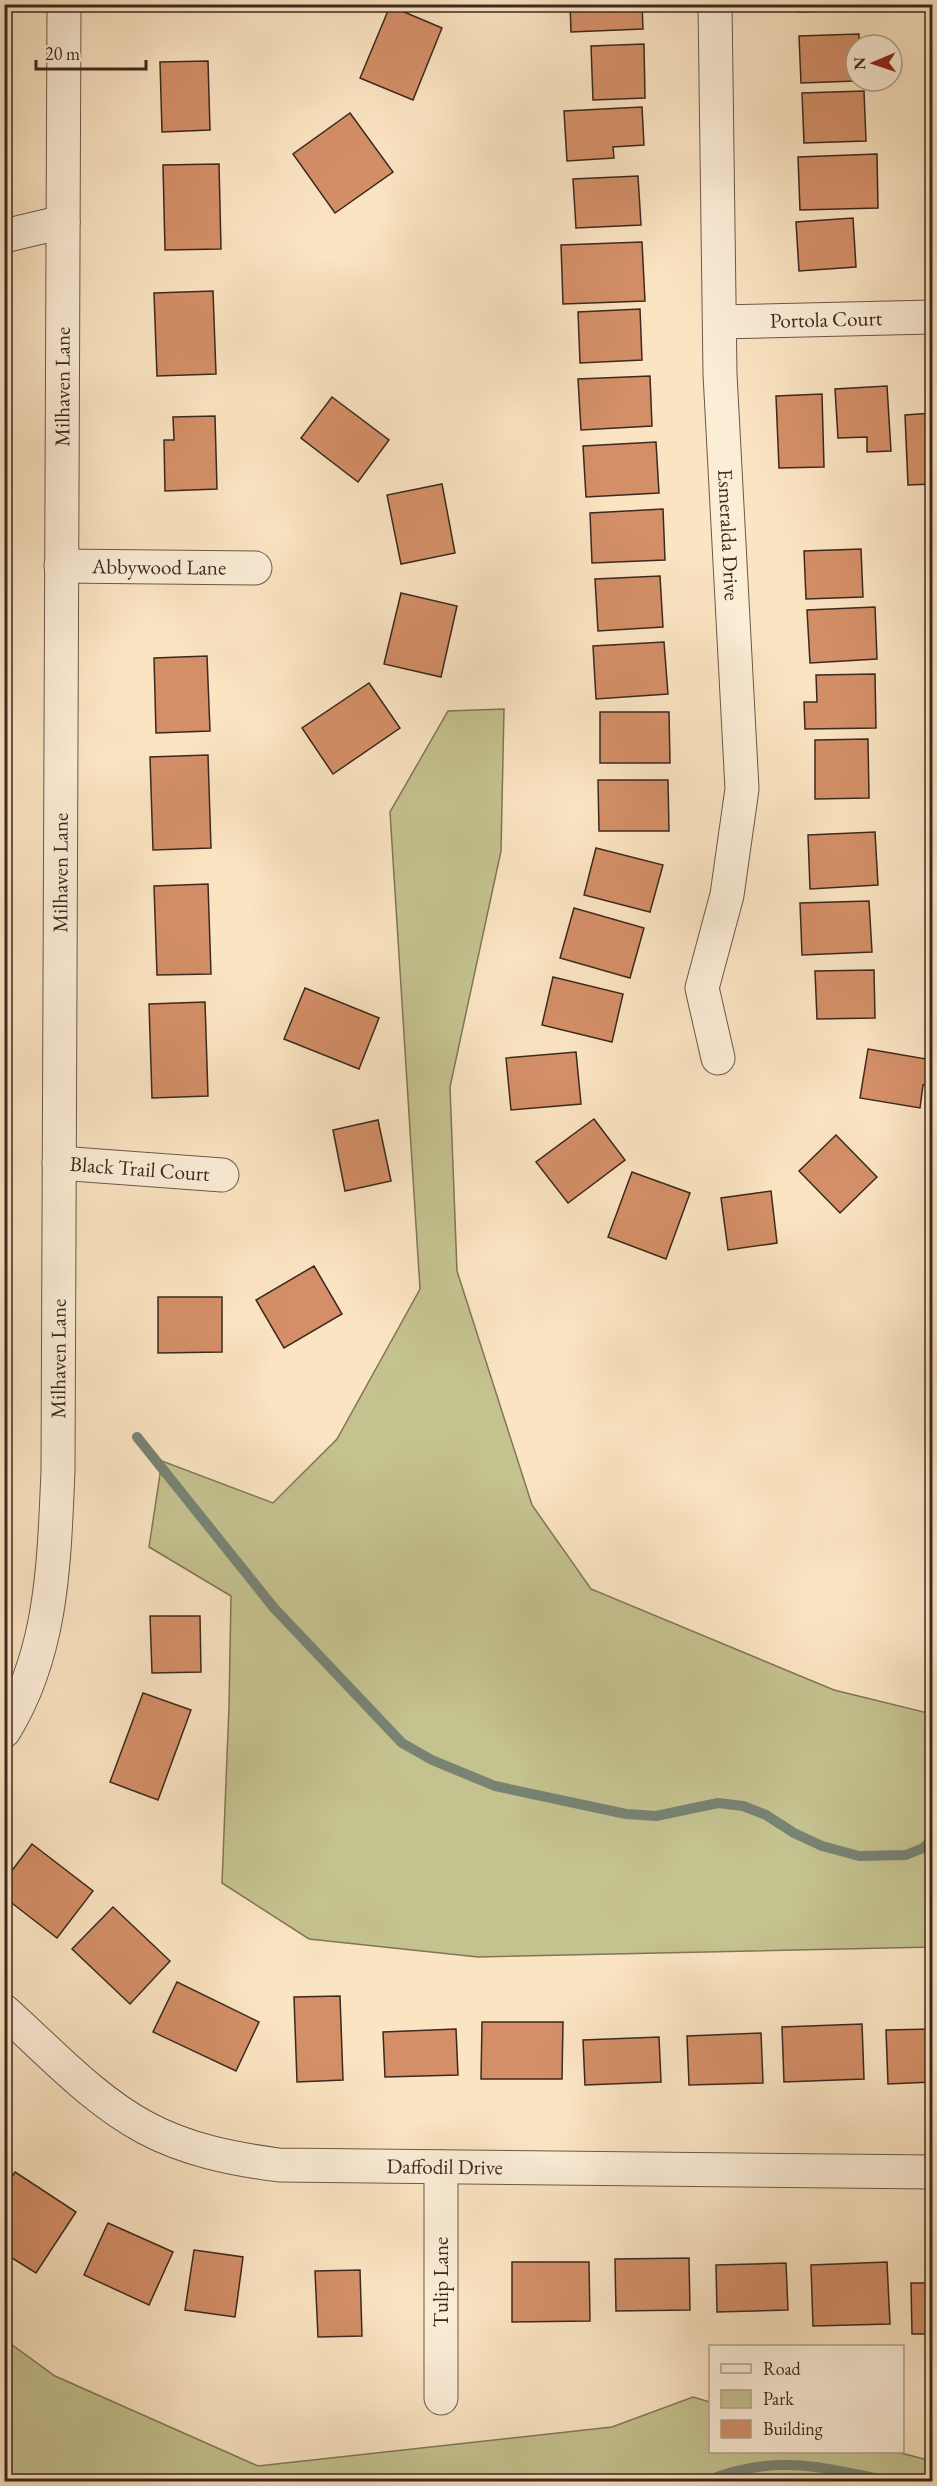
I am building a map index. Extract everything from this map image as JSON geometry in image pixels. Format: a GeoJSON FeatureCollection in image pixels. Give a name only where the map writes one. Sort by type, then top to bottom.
{"type":"FeatureCollection","features":[{"type":"Feature","properties":{"kind":"street","name":"Milhaven Lane"},"geometry":{"type":"LineString","coordinates":[[4,1731],[18,1708],[30,1681],[42,1643],[54,1566],[58,1471],[64,4]]}},
{"type":"Feature","properties":{"kind":"street","name":"Esmeralda Drive"},"geometry":{"type":"LineString","coordinates":[[715,4],[720,374],[742,789],[728,895],[702,988],[718,1058]]}},
{"type":"Feature","properties":{"kind":"street"},"geometry":{"type":"LineString","coordinates":[[4,236],[63,222]]}},
{"type":"Feature","properties":{"kind":"street","name":"Portola Court"},"geometry":{"type":"LineString","coordinates":[[720,322],[933,317]]}},
{"type":"Feature","properties":{"kind":"street","name":"Abbywood Lane"},"geometry":{"type":"LineString","coordinates":[[61,566],[255,568]]}},
{"type":"Feature","properties":{"kind":"street","name":"Black Trail Court"},"geometry":{"type":"LineString","coordinates":[[59,1163],[222,1175]]}},
{"type":"Feature","properties":{"kind":"street","name":"Daffodil Drive"},"geometry":{"type":"LineString","coordinates":[[4,2011],[88,2086],[122,2113],[147,2129],[227,2158],[279,2165],[933,2172]]}},
{"type":"Feature","properties":{"kind":"street","name":"Tulip Lane"},"geometry":{"type":"LineString","coordinates":[[441,2167],[441,2398]]}},
{"type":"Feature","properties":{"kind":"green space"},"geometry":{"type":"Polygon","coordinates":[[[504,709],[501,851],[450,1087],[457,1271],[532,1505],[591,1589],[834,1690],[932,1714],[932,1947],[478,1957],[309,1939],[222,1883],[231,1596],[149,1547],[162,1461],[273,1503],[337,1439],[420,1289],[390,812],[448,711],[504,709]]]}},
{"type":"Feature","properties":{"kind":"green space"},"geometry":{"type":"Polygon","coordinates":[[[4,2339],[55,2376],[258,2466],[612,2427],[693,2397],[709,2402],[709,2453],[901,2453],[932,2461],[932,2481],[5,2481],[4,2339]]]}},
{"type":"Feature","properties":{"kind":"building"},"geometry":{"type":"Polygon","coordinates":[[[570,4],[642,4],[643,29],[571,32],[570,4]]]}},
{"type":"Feature","properties":{"kind":"building"},"geometry":{"type":"Polygon","coordinates":[[[798,4],[860,4],[860,10],[798,12],[798,4]]]}},
{"type":"Feature","properties":{"kind":"building"},"geometry":{"type":"Polygon","coordinates":[[[390,6],[442,28],[413,100],[360,78],[390,6]]]}},
{"type":"Feature","properties":{"kind":"building"},"geometry":{"type":"Polygon","coordinates":[[[844,34],[844,81],[801,83],[799,36],[844,34]]]}},
{"type":"Feature","properties":{"kind":"building"},"geometry":{"type":"Polygon","coordinates":[[[644,44],[645,98],[593,100],[591,46],[644,44]]]}},
{"type":"Feature","properties":{"kind":"building"},"geometry":{"type":"Polygon","coordinates":[[[208,61],[210,130],[162,132],[160,62],[208,61]]]}},
{"type":"Feature","properties":{"kind":"building"},"geometry":{"type":"Polygon","coordinates":[[[802,93],[864,93],[866,141],[804,143],[802,93]]]}},
{"type":"Feature","properties":{"kind":"building"},"geometry":{"type":"Polygon","coordinates":[[[642,107],[644,145],[613,147],[614,158],[567,161],[564,111],[642,107]]]}},
{"type":"Feature","properties":{"kind":"building"},"geometry":{"type":"Polygon","coordinates":[[[350,113],[393,172],[335,213],[293,154],[350,113]]]}},
{"type":"Feature","properties":{"kind":"building"},"geometry":{"type":"Polygon","coordinates":[[[877,154],[878,208],[800,210],[798,157],[877,154]]]}},
{"type":"Feature","properties":{"kind":"building"},"geometry":{"type":"Polygon","coordinates":[[[219,164],[221,249],[165,250],[163,165],[219,164]]]}},
{"type":"Feature","properties":{"kind":"building"},"geometry":{"type":"Polygon","coordinates":[[[638,176],[641,225],[576,228],[573,179],[638,176]]]}},
{"type":"Feature","properties":{"kind":"building"},"geometry":{"type":"Polygon","coordinates":[[[853,218],[856,267],[799,271],[796,222],[853,218]]]}},
{"type":"Feature","properties":{"kind":"building"},"geometry":{"type":"Polygon","coordinates":[[[642,242],[645,301],[563,304],[561,245],[642,242]]]}},
{"type":"Feature","properties":{"kind":"building"},"geometry":{"type":"Polygon","coordinates":[[[213,291],[216,374],[157,376],[154,293],[213,291]]]}},
{"type":"Feature","properties":{"kind":"building"},"geometry":{"type":"Polygon","coordinates":[[[640,309],[642,360],[580,363],[578,312],[640,309]]]}},
{"type":"Feature","properties":{"kind":"building"},"geometry":{"type":"Polygon","coordinates":[[[650,376],[652,426],[581,430],[578,379],[650,376]]]}},
{"type":"Feature","properties":{"kind":"building"},"geometry":{"type":"Polygon","coordinates":[[[887,386],[891,451],[867,452],[867,437],[838,438],[835,389],[887,386]]]}},
{"type":"Feature","properties":{"kind":"building"},"geometry":{"type":"Polygon","coordinates":[[[822,394],[824,467],[779,468],[776,396],[822,394]]]}},
{"type":"Feature","properties":{"kind":"building"},"geometry":{"type":"Polygon","coordinates":[[[332,397],[389,440],[358,482],[301,438],[332,397]]]}},
{"type":"Feature","properties":{"kind":"building"},"geometry":{"type":"Polygon","coordinates":[[[932,413],[932,484],[908,485],[905,415],[932,413]]]}},
{"type":"Feature","properties":{"kind":"building"},"geometry":{"type":"Polygon","coordinates":[[[215,416],[217,489],[165,491],[164,440],[174,440],[173,417],[215,416]]]}},
{"type":"Feature","properties":{"kind":"building"},"geometry":{"type":"Polygon","coordinates":[[[656,442],[659,493],[586,497],[583,446],[656,442]]]}},
{"type":"Feature","properties":{"kind":"building"},"geometry":{"type":"Polygon","coordinates":[[[442,484],[455,553],[401,564],[387,495],[442,484]]]}},
{"type":"Feature","properties":{"kind":"building"},"geometry":{"type":"Polygon","coordinates":[[[663,509],[665,560],[592,563],[590,513],[663,509]]]}},
{"type":"Feature","properties":{"kind":"building"},"geometry":{"type":"Polygon","coordinates":[[[861,549],[863,597],[806,599],[804,551],[861,549]]]}},
{"type":"Feature","properties":{"kind":"building"},"geometry":{"type":"Polygon","coordinates":[[[660,576],[663,627],[598,631],[595,579],[660,576]]]}},
{"type":"Feature","properties":{"kind":"building"},"geometry":{"type":"Polygon","coordinates":[[[401,593],[457,606],[441,677],[384,664],[401,593]]]}},
{"type":"Feature","properties":{"kind":"building"},"geometry":{"type":"Polygon","coordinates":[[[875,607],[877,659],[810,663],[807,610],[875,607]]]}},
{"type":"Feature","properties":{"kind":"building"},"geometry":{"type":"Polygon","coordinates":[[[664,642],[668,694],[596,699],[593,646],[664,642]]]}},
{"type":"Feature","properties":{"kind":"building"},"geometry":{"type":"Polygon","coordinates":[[[207,656],[210,731],[156,733],[154,658],[207,656]]]}},
{"type":"Feature","properties":{"kind":"building"},"geometry":{"type":"Polygon","coordinates":[[[875,674],[876,728],[805,729],[804,702],[817,702],[816,675],[875,674]]]}},
{"type":"Feature","properties":{"kind":"building"},"geometry":{"type":"Polygon","coordinates":[[[369,683],[400,728],[333,774],[302,728],[369,683]]]}},
{"type":"Feature","properties":{"kind":"building"},"geometry":{"type":"Polygon","coordinates":[[[600,712],[669,712],[670,763],[600,763],[600,712]]]}},
{"type":"Feature","properties":{"kind":"building"},"geometry":{"type":"Polygon","coordinates":[[[868,739],[869,798],[815,799],[815,740],[868,739]]]}},
{"type":"Feature","properties":{"kind":"building"},"geometry":{"type":"Polygon","coordinates":[[[208,755],[211,848],[153,850],[150,757],[208,755]]]}},
{"type":"Feature","properties":{"kind":"building"},"geometry":{"type":"Polygon","coordinates":[[[598,780],[668,780],[669,831],[599,831],[598,780]]]}},
{"type":"Feature","properties":{"kind":"building"},"geometry":{"type":"Polygon","coordinates":[[[875,832],[878,885],[810,889],[808,835],[875,832]]]}},
{"type":"Feature","properties":{"kind":"building"},"geometry":{"type":"Polygon","coordinates":[[[596,848],[663,865],[650,912],[584,895],[596,848]]]}},
{"type":"Feature","properties":{"kind":"building"},"geometry":{"type":"Polygon","coordinates":[[[208,884],[211,974],[157,975],[154,886],[208,884]]]}},
{"type":"Feature","properties":{"kind":"building"},"geometry":{"type":"Polygon","coordinates":[[[869,901],[872,952],[802,955],[800,903],[869,901]]]}},
{"type":"Feature","properties":{"kind":"building"},"geometry":{"type":"Polygon","coordinates":[[[574,908],[644,928],[630,978],[560,958],[574,908]]]}},
{"type":"Feature","properties":{"kind":"building"},"geometry":{"type":"Polygon","coordinates":[[[874,970],[875,1018],[817,1019],[815,971],[874,970]]]}},
{"type":"Feature","properties":{"kind":"building"},"geometry":{"type":"Polygon","coordinates":[[[553,977],[623,994],[612,1042],[542,1025],[553,977]]]}},
{"type":"Feature","properties":{"kind":"building"},"geometry":{"type":"Polygon","coordinates":[[[305,988],[379,1018],[359,1069],[284,1039],[305,988]]]}},
{"type":"Feature","properties":{"kind":"building"},"geometry":{"type":"Polygon","coordinates":[[[205,1002],[208,1096],[152,1098],[149,1004],[205,1002]]]}},
{"type":"Feature","properties":{"kind":"building"},"geometry":{"type":"Polygon","coordinates":[[[868,1049],[932,1060],[928,1085],[923,1085],[920,1108],[860,1098],[868,1049]]]}},
{"type":"Feature","properties":{"kind":"building"},"geometry":{"type":"Polygon","coordinates":[[[576,1052],[581,1104],[511,1110],[506,1058],[576,1052]]]}},
{"type":"Feature","properties":{"kind":"building"},"geometry":{"type":"Polygon","coordinates":[[[594,1119],[625,1160],[568,1203],[536,1162],[594,1119]]]}},
{"type":"Feature","properties":{"kind":"building"},"geometry":{"type":"Polygon","coordinates":[[[378,1120],[391,1181],[345,1191],[333,1130],[378,1120]]]}},
{"type":"Feature","properties":{"kind":"building"},"geometry":{"type":"Polygon","coordinates":[[[836,1135],[877,1177],[840,1213],[799,1171],[836,1135]]]}},
{"type":"Feature","properties":{"kind":"building"},"geometry":{"type":"Polygon","coordinates":[[[632,1172],[690,1193],[666,1259],[608,1237],[632,1172]]]}},
{"type":"Feature","properties":{"kind":"building"},"geometry":{"type":"Polygon","coordinates":[[[771,1191],[777,1243],[728,1250],[721,1198],[771,1191]]]}},
{"type":"Feature","properties":{"kind":"building"},"geometry":{"type":"Polygon","coordinates":[[[314,1266],[342,1314],[284,1348],[256,1300],[314,1266]]]}},
{"type":"Feature","properties":{"kind":"building"},"geometry":{"type":"Polygon","coordinates":[[[158,1297],[222,1297],[222,1352],[158,1353],[158,1297]]]}},
{"type":"Feature","properties":{"kind":"building"},"geometry":{"type":"Polygon","coordinates":[[[150,1616],[200,1616],[201,1672],[152,1673],[150,1616]]]}},
{"type":"Feature","properties":{"kind":"building"},"geometry":{"type":"Polygon","coordinates":[[[143,1693],[191,1710],[158,1800],[110,1782],[143,1693]]]}},
{"type":"Feature","properties":{"kind":"building"},"geometry":{"type":"Polygon","coordinates":[[[32,1844],[93,1891],[57,1938],[4,1897],[4,1881],[32,1844]]]}},
{"type":"Feature","properties":{"kind":"building"},"geometry":{"type":"Polygon","coordinates":[[[113,1907],[170,1961],[130,2004],[72,1949],[113,1907]]]}},
{"type":"Feature","properties":{"kind":"building"},"geometry":{"type":"Polygon","coordinates":[[[177,1982],[259,2022],[236,2071],[153,2032],[177,1982]]]}},
{"type":"Feature","properties":{"kind":"building"},"geometry":{"type":"Polygon","coordinates":[[[340,1996],[343,2080],[297,2082],[294,1997],[340,1996]]]}},
{"type":"Feature","properties":{"kind":"building"},"geometry":{"type":"Polygon","coordinates":[[[482,2022],[563,2022],[562,2079],[481,2079],[482,2022]]]}},
{"type":"Feature","properties":{"kind":"building"},"geometry":{"type":"Polygon","coordinates":[[[862,2024],[864,2079],[784,2082],[782,2027],[862,2024]]]}},
{"type":"Feature","properties":{"kind":"building"},"geometry":{"type":"Polygon","coordinates":[[[456,2029],[458,2075],[385,2077],[383,2032],[456,2029]]]}},
{"type":"Feature","properties":{"kind":"building"},"geometry":{"type":"Polygon","coordinates":[[[932,2029],[932,2082],[888,2084],[886,2030],[932,2029]]]}},
{"type":"Feature","properties":{"kind":"building"},"geometry":{"type":"Polygon","coordinates":[[[761,2033],[763,2083],[689,2085],[687,2036],[761,2033]]]}},
{"type":"Feature","properties":{"kind":"building"},"geometry":{"type":"Polygon","coordinates":[[[659,2037],[661,2082],[585,2085],[583,2040],[659,2037]]]}},
{"type":"Feature","properties":{"kind":"building"},"geometry":{"type":"Polygon","coordinates":[[[15,2172],[76,2212],[36,2273],[4,2253],[4,2240],[11,2230],[4,2226],[4,2189],[15,2172]]]}},
{"type":"Feature","properties":{"kind":"building"},"geometry":{"type":"Polygon","coordinates":[[[108,2223],[173,2252],[149,2305],[84,2275],[108,2223]]]}},
{"type":"Feature","properties":{"kind":"building"},"geometry":{"type":"Polygon","coordinates":[[[194,2250],[243,2257],[235,2317],[185,2310],[194,2250]]]}},
{"type":"Feature","properties":{"kind":"building"},"geometry":{"type":"Polygon","coordinates":[[[689,2258],[690,2310],[616,2311],[615,2259],[689,2258]]]}},
{"type":"Feature","properties":{"kind":"building"},"geometry":{"type":"Polygon","coordinates":[[[512,2262],[589,2262],[590,2321],[512,2322],[512,2262]]]}},
{"type":"Feature","properties":{"kind":"building"},"geometry":{"type":"Polygon","coordinates":[[[887,2262],[890,2324],[813,2326],[811,2265],[887,2262]]]}},
{"type":"Feature","properties":{"kind":"building"},"geometry":{"type":"Polygon","coordinates":[[[786,2263],[788,2310],[717,2312],[716,2265],[786,2263]]]}},
{"type":"Feature","properties":{"kind":"building"},"geometry":{"type":"Polygon","coordinates":[[[360,2270],[362,2336],[318,2337],[315,2271],[360,2270]]]}},
{"type":"Feature","properties":{"kind":"building"},"geometry":{"type":"Polygon","coordinates":[[[911,2283],[932,2283],[932,2334],[912,2334],[911,2283]]]}},
{"type":"Feature","properties":{"kind":"waterway"},"geometry":{"type":"LineString","coordinates":[[137,1437],[274,1608],[402,1743],[432,1760],[495,1786],[626,1814],[656,1816],[718,1803],[743,1806],[766,1815],[794,1833],[822,1846],[859,1856],[906,1855],[923,1848],[932,1840]]}},
{"type":"Feature","properties":{"kind":"waterway"},"geometry":{"type":"LineString","coordinates":[[704,2482],[754,2467],[777,2465],[822,2468],[895,2482]]}}]}
